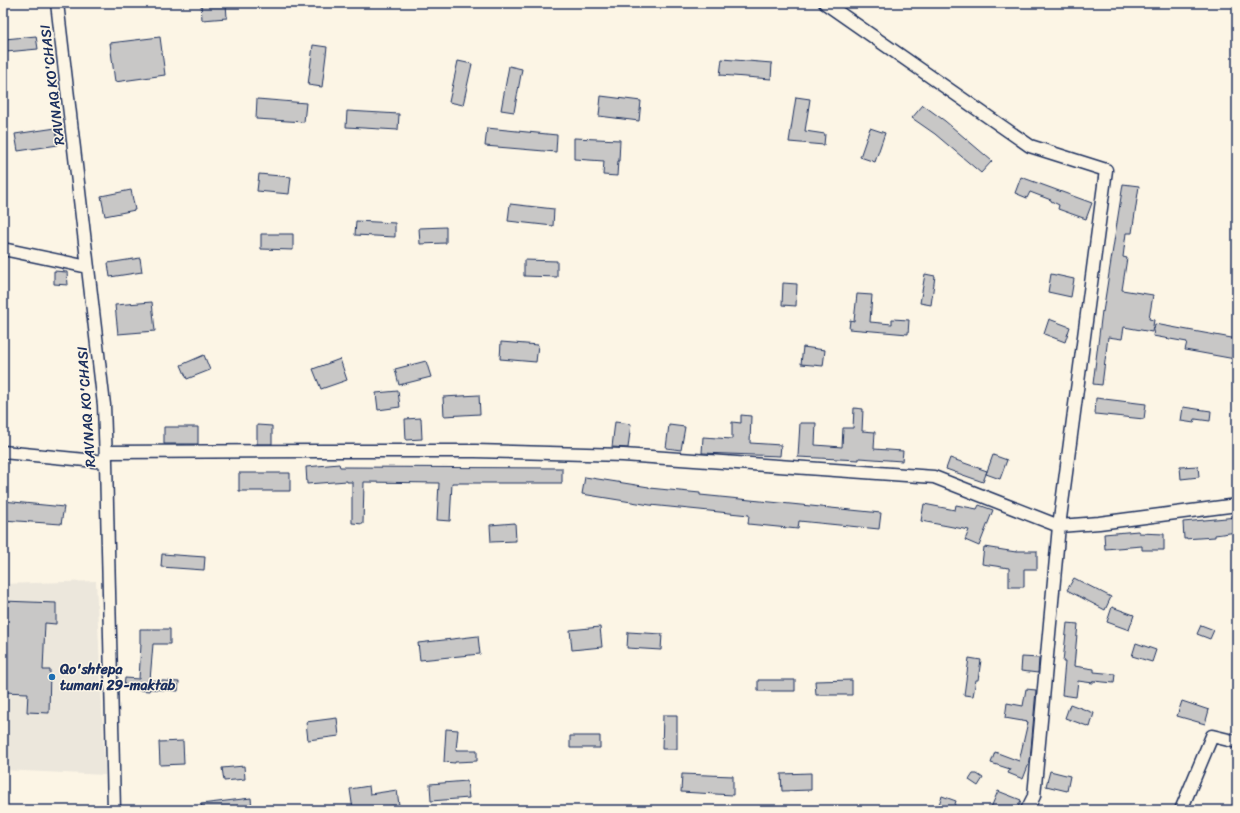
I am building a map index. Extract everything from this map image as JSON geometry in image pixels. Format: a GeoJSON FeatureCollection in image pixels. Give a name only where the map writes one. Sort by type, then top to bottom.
{"type":"FeatureCollection","features":[{"type":"Feature","properties":{"kind":"street","name":"RAVNAQ KO'CHASI"},"geometry":{"type":"LineString","coordinates":[[57,3],[104,405],[114,810]]}},
{"type":"Feature","properties":{"kind":"street"},"geometry":{"type":"LineString","coordinates":[[825,3],[1030,146],[1106,170],[1059,526],[1034,796],[1027,810]]}},
{"type":"Feature","properties":{"kind":"street"},"geometry":{"type":"LineString","coordinates":[[3,249],[88,267]]}},
{"type":"Feature","properties":{"kind":"street"},"geometry":{"type":"LineString","coordinates":[[3,452],[106,457],[323,451],[468,451],[623,455],[934,476],[1059,526],[1099,523],[1237,505]]}},
{"type":"Feature","properties":{"kind":"street"},"geometry":{"type":"LineString","coordinates":[[1181,810],[1212,736],[1237,742]]}},
{"type":"Feature","properties":{"kind":"shaded area","name":"Qo'shtepa tumani 29-maktab"},"geometry":{"type":"Polygon","coordinates":[[[96,581],[105,775],[3,770],[3,584],[96,581]]]}},
{"type":"Feature","properties":{"kind":"building"},"geometry":{"type":"Polygon","coordinates":[[[201,3],[226,3],[227,18],[202,20],[201,3]]]}},
{"type":"Feature","properties":{"kind":"building"},"geometry":{"type":"Polygon","coordinates":[[[36,36],[38,49],[6,52],[5,39],[36,36]]]}},
{"type":"Feature","properties":{"kind":"building"},"geometry":{"type":"Polygon","coordinates":[[[160,37],[165,75],[115,82],[110,43],[160,37]]]}},
{"type":"Feature","properties":{"kind":"building"},"geometry":{"type":"Polygon","coordinates":[[[313,45],[327,47],[322,87],[308,85],[313,45]]]}},
{"type":"Feature","properties":{"kind":"building"},"geometry":{"type":"Polygon","coordinates":[[[722,59],[772,63],[771,79],[720,75],[722,59]]]}},
{"type":"Feature","properties":{"kind":"building"},"geometry":{"type":"Polygon","coordinates":[[[458,61],[472,64],[463,105],[449,102],[458,61]]]}},
{"type":"Feature","properties":{"kind":"building"},"geometry":{"type":"Polygon","coordinates":[[[509,66],[522,69],[514,112],[501,110],[509,66]]]}},
{"type":"Feature","properties":{"kind":"building"},"geometry":{"type":"Polygon","coordinates":[[[601,96],[641,101],[639,121],[599,116],[601,96]]]}},
{"type":"Feature","properties":{"kind":"building"},"geometry":{"type":"Polygon","coordinates":[[[796,97],[810,99],[805,131],[825,134],[824,145],[789,142],[796,97]]]}},
{"type":"Feature","properties":{"kind":"building"},"geometry":{"type":"Polygon","coordinates":[[[257,99],[306,103],[304,122],[256,119],[257,99]]]}},
{"type":"Feature","properties":{"kind":"building"},"geometry":{"type":"Polygon","coordinates":[[[923,105],[945,121],[992,161],[981,173],[935,134],[912,118],[923,105]]]}},
{"type":"Feature","properties":{"kind":"building"},"geometry":{"type":"Polygon","coordinates":[[[347,111],[399,114],[398,130],[346,127],[347,111]]]}},
{"type":"Feature","properties":{"kind":"building"},"geometry":{"type":"Polygon","coordinates":[[[56,128],[58,145],[18,151],[15,134],[56,128]]]}},
{"type":"Feature","properties":{"kind":"building"},"geometry":{"type":"Polygon","coordinates":[[[487,128],[557,135],[556,152],[485,146],[487,128]]]}},
{"type":"Feature","properties":{"kind":"building"},"geometry":{"type":"Polygon","coordinates":[[[870,128],[885,133],[875,162],[860,157],[870,128]]]}},
{"type":"Feature","properties":{"kind":"building"},"geometry":{"type":"Polygon","coordinates":[[[574,138],[620,140],[617,176],[603,175],[604,161],[574,159],[574,138]]]}},
{"type":"Feature","properties":{"kind":"building"},"geometry":{"type":"Polygon","coordinates":[[[259,174],[291,177],[289,194],[257,191],[259,174]]]}},
{"type":"Feature","properties":{"kind":"building"},"geometry":{"type":"Polygon","coordinates":[[[1021,177],[1092,203],[1086,219],[1058,209],[1059,205],[1051,200],[1030,192],[1027,198],[1015,193],[1021,177]]]}},
{"type":"Feature","properties":{"kind":"building"},"geometry":{"type":"Polygon","coordinates":[[[1123,184],[1139,186],[1132,233],[1126,233],[1123,257],[1127,258],[1122,290],[1153,295],[1149,319],[1154,320],[1152,332],[1124,327],[1122,339],[1108,337],[1102,385],[1093,384],[1102,311],[1103,312],[1123,184]]]}},
{"type":"Feature","properties":{"kind":"building"},"geometry":{"type":"Polygon","coordinates":[[[131,190],[135,210],[105,216],[101,196],[131,190]]]}},
{"type":"Feature","properties":{"kind":"building"},"geometry":{"type":"Polygon","coordinates":[[[510,204],[554,209],[553,226],[508,221],[510,204]]]}},
{"type":"Feature","properties":{"kind":"building"},"geometry":{"type":"Polygon","coordinates":[[[356,221],[395,223],[395,237],[355,235],[356,221]]]}},
{"type":"Feature","properties":{"kind":"building"},"geometry":{"type":"Polygon","coordinates":[[[446,227],[446,243],[420,244],[419,228],[446,227]]]}},
{"type":"Feature","properties":{"kind":"building"},"geometry":{"type":"Polygon","coordinates":[[[261,234],[293,234],[293,250],[261,249],[261,234]]]}},
{"type":"Feature","properties":{"kind":"building"},"geometry":{"type":"Polygon","coordinates":[[[140,258],[142,272],[110,277],[108,263],[140,258]]]}},
{"type":"Feature","properties":{"kind":"building"},"geometry":{"type":"Polygon","coordinates":[[[524,260],[557,261],[557,277],[524,276],[524,260]]]}},
{"type":"Feature","properties":{"kind":"building"},"geometry":{"type":"Polygon","coordinates":[[[54,271],[67,272],[68,285],[54,284],[54,271]]]}},
{"type":"Feature","properties":{"kind":"building"},"geometry":{"type":"Polygon","coordinates":[[[925,274],[935,276],[931,305],[920,303],[925,274]]]}},
{"type":"Feature","properties":{"kind":"building"},"geometry":{"type":"Polygon","coordinates":[[[1051,274],[1074,279],[1071,297],[1048,292],[1051,274]]]}},
{"type":"Feature","properties":{"kind":"building"},"geometry":{"type":"Polygon","coordinates":[[[783,283],[797,284],[796,306],[782,305],[783,283]]]}},
{"type":"Feature","properties":{"kind":"building"},"geometry":{"type":"Polygon","coordinates":[[[857,294],[872,295],[870,322],[892,324],[892,319],[909,320],[908,334],[849,329],[850,320],[854,321],[857,294]]]}},
{"type":"Feature","properties":{"kind":"building"},"geometry":{"type":"Polygon","coordinates":[[[152,302],[155,331],[118,334],[115,305],[152,302]]]}},
{"type":"Feature","properties":{"kind":"building"},"geometry":{"type":"Polygon","coordinates":[[[1049,319],[1070,327],[1065,342],[1044,334],[1049,319]]]}},
{"type":"Feature","properties":{"kind":"building"},"geometry":{"type":"Polygon","coordinates":[[[1155,324],[1237,339],[1235,359],[1185,350],[1187,342],[1153,336],[1155,324]]]}},
{"type":"Feature","properties":{"kind":"building"},"geometry":{"type":"Polygon","coordinates":[[[501,342],[538,345],[536,362],[500,359],[501,342]]]}},
{"type":"Feature","properties":{"kind":"building"},"geometry":{"type":"Polygon","coordinates":[[[803,347],[825,350],[823,366],[801,364],[803,347]]]}},
{"type":"Feature","properties":{"kind":"building"},"geometry":{"type":"Polygon","coordinates":[[[204,355],[210,370],[187,379],[181,365],[204,355]]]}},
{"type":"Feature","properties":{"kind":"building"},"geometry":{"type":"Polygon","coordinates":[[[340,359],[347,380],[321,389],[313,369],[340,359]]]}},
{"type":"Feature","properties":{"kind":"building"},"geometry":{"type":"Polygon","coordinates":[[[426,361],[431,377],[399,385],[395,369],[426,361]]]}},
{"type":"Feature","properties":{"kind":"building"},"geometry":{"type":"Polygon","coordinates":[[[398,391],[400,407],[378,410],[376,393],[398,391]]]}},
{"type":"Feature","properties":{"kind":"building"},"geometry":{"type":"Polygon","coordinates":[[[479,395],[480,414],[444,416],[443,397],[479,395]]]}},
{"type":"Feature","properties":{"kind":"building"},"geometry":{"type":"Polygon","coordinates":[[[1096,398],[1146,404],[1144,419],[1095,414],[1096,398]]]}},
{"type":"Feature","properties":{"kind":"building"},"geometry":{"type":"Polygon","coordinates":[[[1183,407],[1211,411],[1210,421],[1195,419],[1194,423],[1181,421],[1183,407]]]}},
{"type":"Feature","properties":{"kind":"building"},"geometry":{"type":"Polygon","coordinates":[[[854,408],[863,409],[862,431],[875,432],[874,449],[903,451],[902,461],[859,458],[859,460],[798,457],[800,423],[816,423],[815,445],[842,447],[843,428],[853,428],[854,408]]]}},
{"type":"Feature","properties":{"kind":"building"},"geometry":{"type":"Polygon","coordinates":[[[741,415],[751,416],[750,443],[781,445],[780,456],[702,453],[703,437],[732,439],[732,422],[741,423],[741,415]]]}},
{"type":"Feature","properties":{"kind":"building"},"geometry":{"type":"Polygon","coordinates":[[[421,418],[422,439],[406,440],[405,419],[421,418]]]}},
{"type":"Feature","properties":{"kind":"building"},"geometry":{"type":"Polygon","coordinates":[[[615,422],[631,424],[628,448],[612,447],[615,422]]]}},
{"type":"Feature","properties":{"kind":"building"},"geometry":{"type":"Polygon","coordinates":[[[257,425],[272,426],[272,444],[257,444],[257,425]]]}},
{"type":"Feature","properties":{"kind":"building"},"geometry":{"type":"Polygon","coordinates":[[[669,425],[685,427],[681,450],[666,448],[669,425]]]}},
{"type":"Feature","properties":{"kind":"building"},"geometry":{"type":"Polygon","coordinates":[[[164,427],[198,427],[198,444],[164,444],[164,427]]]}},
{"type":"Feature","properties":{"kind":"building"},"geometry":{"type":"Polygon","coordinates":[[[993,455],[1007,460],[1000,479],[986,474],[993,455]]]}},
{"type":"Feature","properties":{"kind":"building"},"geometry":{"type":"Polygon","coordinates":[[[950,458],[987,471],[983,482],[946,469],[950,458]]]}},
{"type":"Feature","properties":{"kind":"building"},"geometry":{"type":"Polygon","coordinates":[[[339,464],[340,467],[562,468],[562,483],[452,483],[450,521],[437,520],[439,483],[364,482],[363,524],[352,523],[352,482],[347,481],[307,484],[306,467],[339,464]]]}},
{"type":"Feature","properties":{"kind":"building"},"geometry":{"type":"Polygon","coordinates":[[[1198,466],[1199,477],[1181,479],[1180,467],[1198,466]]]}},
{"type":"Feature","properties":{"kind":"building"},"geometry":{"type":"Polygon","coordinates":[[[239,473],[290,473],[290,491],[239,491],[239,473]]]}},
{"type":"Feature","properties":{"kind":"building"},"geometry":{"type":"Polygon","coordinates":[[[585,477],[649,488],[700,493],[700,495],[881,513],[879,529],[799,521],[798,529],[748,524],[749,515],[650,505],[582,494],[585,477]]]}},
{"type":"Feature","properties":{"kind":"building"},"geometry":{"type":"Polygon","coordinates":[[[3,501],[64,507],[61,524],[3,520],[3,501]]]}},
{"type":"Feature","properties":{"kind":"building"},"geometry":{"type":"Polygon","coordinates":[[[924,504],[955,510],[956,505],[977,509],[979,505],[993,510],[979,546],[965,540],[969,530],[921,521],[924,504]]]}},
{"type":"Feature","properties":{"kind":"building"},"geometry":{"type":"Polygon","coordinates":[[[1237,517],[1237,532],[1215,535],[1215,537],[1184,539],[1183,522],[1237,517]]]}},
{"type":"Feature","properties":{"kind":"building"},"geometry":{"type":"Polygon","coordinates":[[[515,523],[516,541],[491,542],[490,525],[515,523]]]}},
{"type":"Feature","properties":{"kind":"building"},"geometry":{"type":"Polygon","coordinates":[[[1138,531],[1139,533],[1164,534],[1164,550],[1142,550],[1142,546],[1105,549],[1104,534],[1138,531]]]}},
{"type":"Feature","properties":{"kind":"building"},"geometry":{"type":"Polygon","coordinates":[[[984,547],[1016,552],[1037,551],[1037,569],[1024,569],[1024,587],[1009,587],[1009,568],[982,564],[984,547]]]}},
{"type":"Feature","properties":{"kind":"building"},"geometry":{"type":"Polygon","coordinates":[[[162,554],[205,557],[204,570],[161,567],[162,554]]]}},
{"type":"Feature","properties":{"kind":"building"},"geometry":{"type":"Polygon","coordinates":[[[1074,578],[1111,597],[1105,610],[1067,590],[1074,578]]]}},
{"type":"Feature","properties":{"kind":"building"},"geometry":{"type":"Polygon","coordinates":[[[3,601],[56,603],[56,624],[45,623],[43,670],[50,670],[49,713],[27,712],[28,693],[3,692],[3,670],[6,670],[7,623],[3,623],[3,601]]]}},
{"type":"Feature","properties":{"kind":"building"},"geometry":{"type":"Polygon","coordinates":[[[1112,607],[1134,615],[1129,630],[1107,622],[1112,607]]]}},
{"type":"Feature","properties":{"kind":"building"},"geometry":{"type":"Polygon","coordinates":[[[1067,623],[1078,624],[1074,666],[1094,669],[1094,672],[1115,674],[1114,683],[1078,681],[1076,697],[1062,695],[1065,662],[1063,662],[1067,623]]]}},
{"type":"Feature","properties":{"kind":"building"},"geometry":{"type":"Polygon","coordinates":[[[1201,625],[1214,630],[1210,639],[1197,634],[1201,625]]]}},
{"type":"Feature","properties":{"kind":"building"},"geometry":{"type":"Polygon","coordinates":[[[600,627],[602,647],[572,650],[570,630],[600,627]]]}},
{"type":"Feature","properties":{"kind":"building"},"geometry":{"type":"Polygon","coordinates":[[[140,629],[170,629],[170,644],[153,644],[150,680],[179,682],[178,691],[150,689],[149,691],[138,690],[138,688],[124,687],[125,678],[139,679],[141,644],[140,629]]]}},
{"type":"Feature","properties":{"kind":"building"},"geometry":{"type":"Polygon","coordinates":[[[628,632],[662,634],[661,650],[627,648],[628,632]]]}},
{"type":"Feature","properties":{"kind":"building"},"geometry":{"type":"Polygon","coordinates":[[[478,636],[480,654],[420,660],[418,643],[478,636]]]}},
{"type":"Feature","properties":{"kind":"building"},"geometry":{"type":"Polygon","coordinates":[[[1136,643],[1156,650],[1152,662],[1132,656],[1136,643]]]}},
{"type":"Feature","properties":{"kind":"building"},"geometry":{"type":"Polygon","coordinates":[[[1022,657],[1039,658],[1038,673],[1021,671],[1022,657]]]}},
{"type":"Feature","properties":{"kind":"building"},"geometry":{"type":"Polygon","coordinates":[[[969,658],[981,660],[978,680],[976,680],[973,696],[964,695],[969,658]]]}},
{"type":"Feature","properties":{"kind":"building"},"geometry":{"type":"Polygon","coordinates":[[[758,680],[795,680],[795,691],[758,691],[758,680]]]}},
{"type":"Feature","properties":{"kind":"building"},"geometry":{"type":"Polygon","coordinates":[[[852,680],[852,695],[816,695],[815,681],[852,680]]]}},
{"type":"Feature","properties":{"kind":"building"},"geometry":{"type":"Polygon","coordinates":[[[1026,689],[1036,690],[1030,761],[1023,779],[1008,773],[1010,769],[991,763],[995,752],[1019,761],[1028,722],[1005,718],[1007,703],[1023,706],[1026,689]]]}},
{"type":"Feature","properties":{"kind":"building"},"geometry":{"type":"Polygon","coordinates":[[[1182,701],[1209,710],[1205,724],[1177,716],[1182,701]]]}},
{"type":"Feature","properties":{"kind":"building"},"geometry":{"type":"Polygon","coordinates":[[[1070,704],[1094,713],[1090,727],[1065,718],[1070,704]]]}},
{"type":"Feature","properties":{"kind":"building"},"geometry":{"type":"Polygon","coordinates":[[[663,715],[677,715],[677,749],[662,749],[663,715]]]}},
{"type":"Feature","properties":{"kind":"building"},"geometry":{"type":"Polygon","coordinates":[[[337,718],[339,736],[308,740],[306,722],[337,718]]]}},
{"type":"Feature","properties":{"kind":"building"},"geometry":{"type":"Polygon","coordinates":[[[446,729],[458,730],[456,750],[477,750],[477,761],[455,763],[444,762],[446,729]]]}},
{"type":"Feature","properties":{"kind":"building"},"geometry":{"type":"Polygon","coordinates":[[[570,736],[600,736],[600,748],[570,748],[570,736]]]}},
{"type":"Feature","properties":{"kind":"building"},"geometry":{"type":"Polygon","coordinates":[[[183,741],[184,764],[160,765],[159,742],[183,741]]]}},
{"type":"Feature","properties":{"kind":"building"},"geometry":{"type":"Polygon","coordinates":[[[244,766],[245,779],[224,781],[222,768],[244,766]]]}},
{"type":"Feature","properties":{"kind":"building"},"geometry":{"type":"Polygon","coordinates":[[[1050,771],[1070,776],[1067,791],[1046,786],[1050,771]]]}},
{"type":"Feature","properties":{"kind":"building"},"geometry":{"type":"Polygon","coordinates":[[[811,773],[811,790],[782,791],[781,774],[811,773]]]}},
{"type":"Feature","properties":{"kind":"building"},"geometry":{"type":"Polygon","coordinates":[[[682,774],[733,776],[733,795],[681,792],[682,774]]]}},
{"type":"Feature","properties":{"kind":"building"},"geometry":{"type":"Polygon","coordinates":[[[973,774],[977,774],[983,778],[978,786],[969,780],[973,774]]]}},
{"type":"Feature","properties":{"kind":"building"},"geometry":{"type":"Polygon","coordinates":[[[467,781],[469,798],[431,801],[430,784],[467,781]]]}},
{"type":"Feature","properties":{"kind":"building"},"geometry":{"type":"Polygon","coordinates":[[[369,786],[370,794],[397,790],[399,805],[372,810],[353,810],[350,789],[369,786]]]}},
{"type":"Feature","properties":{"kind":"building"},"geometry":{"type":"Polygon","coordinates":[[[998,791],[1021,800],[1017,810],[990,810],[998,791]]]}},
{"type":"Feature","properties":{"kind":"building"},"geometry":{"type":"Polygon","coordinates":[[[942,796],[956,801],[953,810],[937,810],[942,796]]]}},
{"type":"Feature","properties":{"kind":"building"},"geometry":{"type":"Polygon","coordinates":[[[251,798],[252,810],[202,810],[201,804],[251,798]]]}},
{"type":"Feature","properties":{"kind":"place","name":"Qo'shtepa tumani 29-maktab"},"geometry":{"type":"Point","coordinates":[52,677]}}]}
